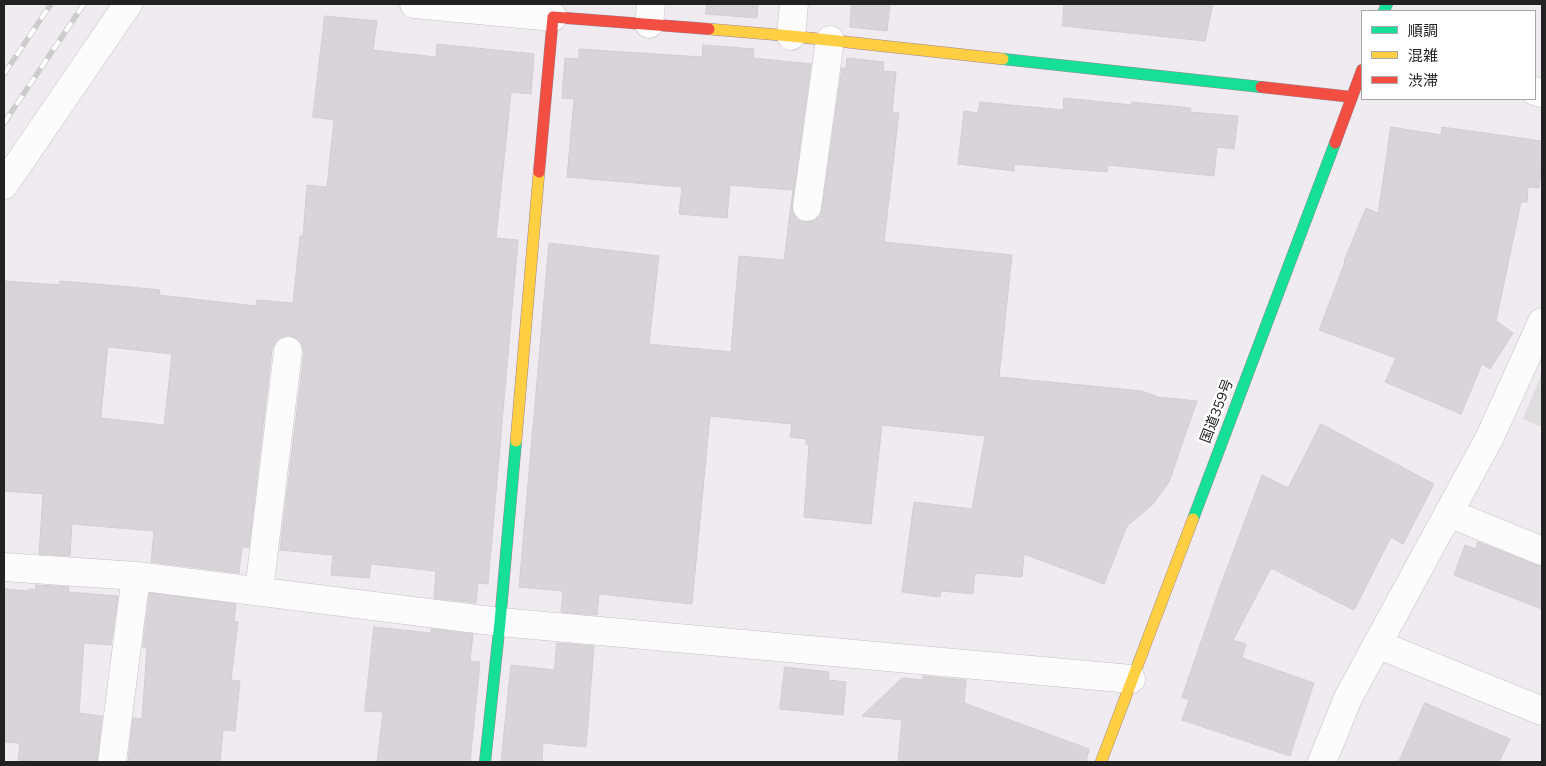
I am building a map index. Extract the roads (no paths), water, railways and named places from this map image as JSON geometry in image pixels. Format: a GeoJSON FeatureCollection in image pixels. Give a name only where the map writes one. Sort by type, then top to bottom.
{"type":"FeatureCollection","features":[{"type":"Feature","properties":{"kind":"main road"},"geometry":{"type":"LineString","coordinates":[[485,762],[500,622],[553,17],[650,14],[791,36],[1352,97]]}},
{"type":"Feature","properties":{"kind":"main road","name":"国道359号"},"geometry":{"type":"LineString","coordinates":[[1101,762],[1361,73]]}},
{"type":"Feature","properties":{"kind":"street"},"geometry":{"type":"LineString","coordinates":[[4,186],[128,4]]}},
{"type":"Feature","properties":{"kind":"street"},"geometry":{"type":"LineString","coordinates":[[414,4],[553,17]]}},
{"type":"Feature","properties":{"kind":"street"},"geometry":{"type":"LineString","coordinates":[[791,36],[794,4]]}},
{"type":"Feature","properties":{"kind":"street"},"geometry":{"type":"LineString","coordinates":[[807,207],[830,40]]}},
{"type":"Feature","properties":{"kind":"street"},"geometry":{"type":"LineString","coordinates":[[1322,762],[1348,698],[1490,437],[1542,322]]}},
{"type":"Feature","properties":{"kind":"street"},"geometry":{"type":"LineString","coordinates":[[259,591],[288,351]]}},
{"type":"Feature","properties":{"kind":"street"},"geometry":{"type":"LineString","coordinates":[[1449,513],[1542,552]]}},
{"type":"Feature","properties":{"kind":"street"},"geometry":{"type":"LineString","coordinates":[[4,567],[136,576],[500,622],[1131,679]]}},
{"type":"Feature","properties":{"kind":"street"},"geometry":{"type":"LineString","coordinates":[[112,762],[136,576]]}},
{"type":"Feature","properties":{"kind":"street"},"geometry":{"type":"LineString","coordinates":[[1377,644],[1542,711]]}},
{"type":"Feature","properties":{"kind":"railway"},"geometry":{"type":"LineString","coordinates":[[4,74],[51,4]]}},
{"type":"Feature","properties":{"kind":"railway"},"geometry":{"type":"LineString","coordinates":[[4,123],[84,4]]}}]}
